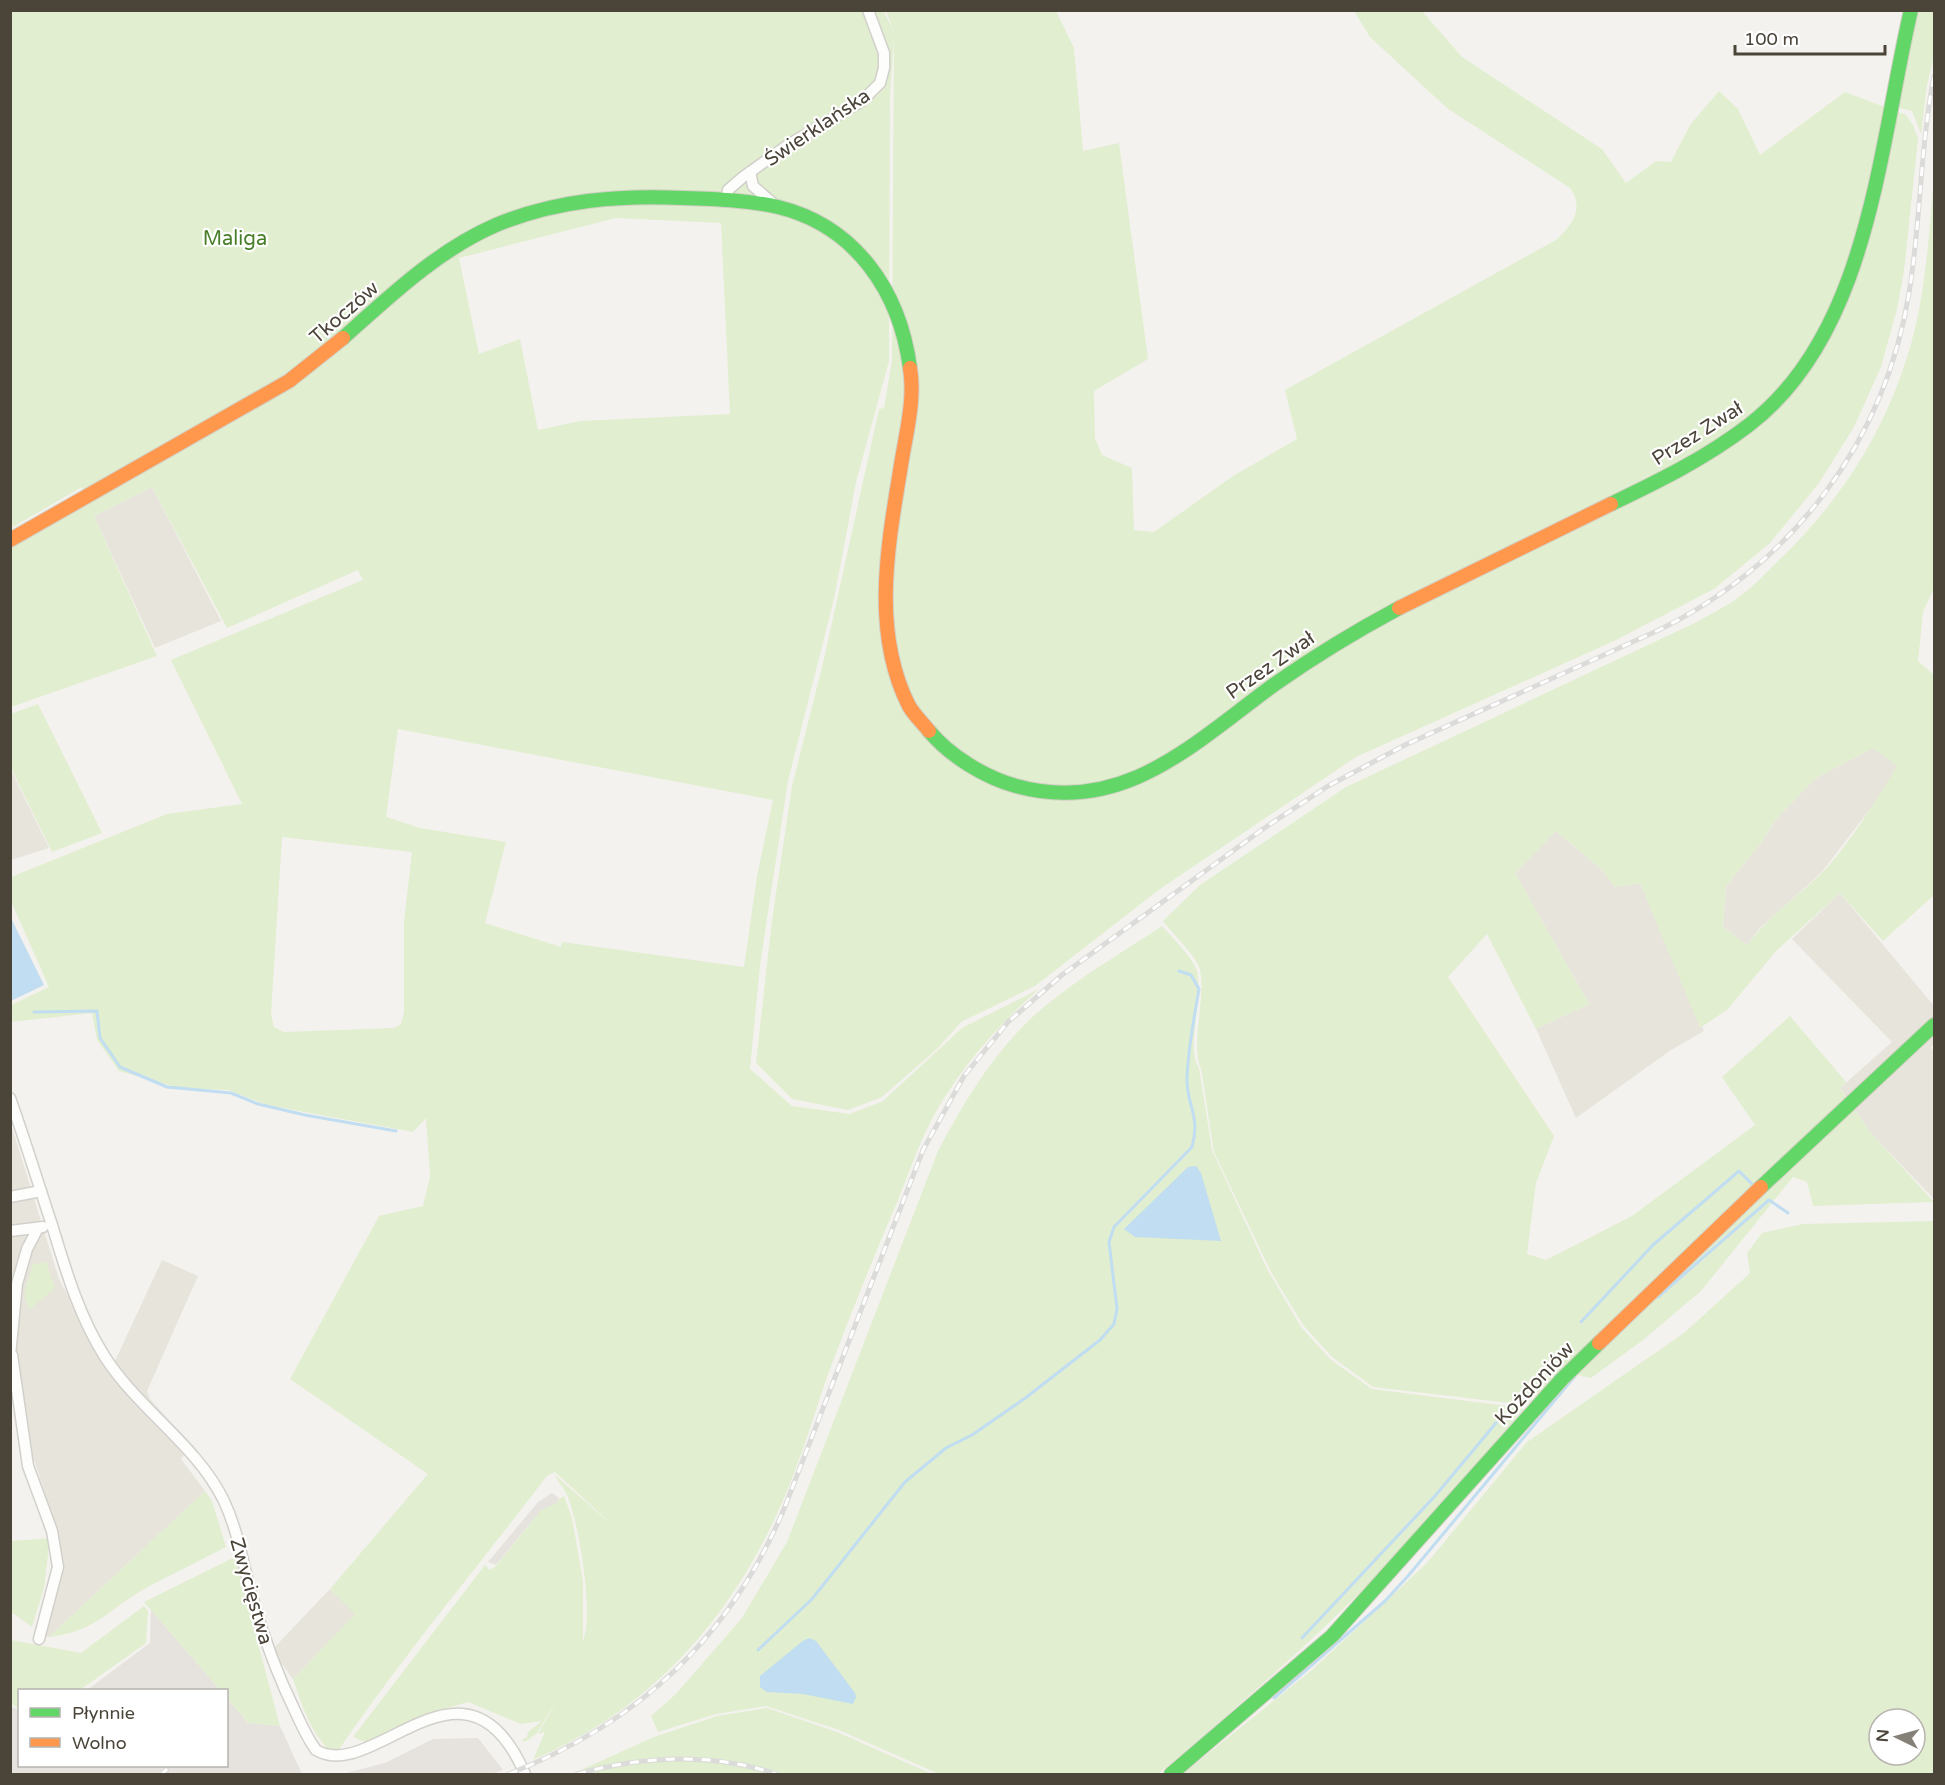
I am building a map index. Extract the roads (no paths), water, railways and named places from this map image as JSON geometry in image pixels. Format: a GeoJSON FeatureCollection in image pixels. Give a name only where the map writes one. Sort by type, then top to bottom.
{"type":"FeatureCollection","features":[{"type":"Feature","properties":{"kind":"street","name":"Świerklańska"},"geometry":{"type":"LineString","coordinates":[[726,201],[730,188],[750,172],[788,145],[862,101],[880,83],[884,68],[884,53],[868,10]]}},
{"type":"Feature","properties":{"kind":"street","name":"Przez Zwał"},"geometry":{"type":"LineString","coordinates":[[726,201],[784,209],[830,229],[866,260],[891,296],[908,340],[912,378],[911,405],[884,609],[888,650],[905,697],[922,724],[938,742],[964,762],[989,776],[1020,787],[1052,793],[1101,789],[1130,781],[1163,765],[1302,665],[1368,625],[1686,467],[1730,440],[1760,417],[1810,360],[1833,322],[1848,288],[1866,226],[1911,10]]}},
{"type":"Feature","properties":{"kind":"street"},"geometry":{"type":"LineString","coordinates":[[750,172],[753,186],[784,209]]}},
{"type":"Feature","properties":{"kind":"street","name":"Tkoczów"},"geometry":{"type":"LineString","coordinates":[[10,540],[289,381],[311,366],[434,261],[487,230],[552,207],[603,197],[726,201]]}},
{"type":"Feature","properties":{"kind":"street","name":"Kożdoniów"},"geometry":{"type":"LineString","coordinates":[[1171,1774],[1332,1636],[1562,1378],[1723,1223],[1935,1025]]}},
{"type":"Feature","properties":{"kind":"street","name":"Zwycięstwa"},"geometry":{"type":"LineString","coordinates":[[10,1098],[14,1120],[41,1191],[78,1303],[104,1355],[144,1408],[199,1462],[223,1500],[234,1528],[268,1651],[304,1730],[321,1755],[347,1767]]}},
{"type":"Feature","properties":{"kind":"street"},"geometry":{"type":"LineString","coordinates":[[10,1197],[41,1191]]}},
{"type":"Feature","properties":{"kind":"street"},"geometry":{"type":"LineString","coordinates":[[10,1231],[52,1225]]}},
{"type":"Feature","properties":{"kind":"street"},"geometry":{"type":"LineString","coordinates":[[38,1228],[27,1250],[17,1284],[11,1355],[28,1466],[52,1531],[58,1567],[39,1639]]}},
{"type":"Feature","properties":{"kind":"street"},"geometry":{"type":"LineString","coordinates":[[439,1730],[462,1721],[476,1721],[490,1725],[500,1732],[515,1752],[525,1774]]}},
{"type":"Feature","properties":{"kind":"water"},"geometry":{"type":"Polygon","coordinates":[[[10,916],[44,985],[11,1001],[10,1001],[10,916]]]}},
{"type":"Feature","properties":{"kind":"water"},"geometry":{"type":"Polygon","coordinates":[[[1196,1166],[1201,1173],[1221,1241],[1135,1237],[1124,1229],[1188,1167],[1196,1166]]]}},
{"type":"Feature","properties":{"kind":"water"},"geometry":{"type":"Polygon","coordinates":[[[810,1638],[816,1641],[855,1693],[853,1704],[803,1694],[767,1692],[760,1687],[760,1676],[804,1640],[810,1638]]]}},
{"type":"Feature","properties":{"kind":"waterway"},"geometry":{"type":"LineString","coordinates":[[758,1650],[812,1599],[905,1482],[946,1448],[972,1435],[1024,1399],[1100,1340],[1114,1324],[1117,1309],[1109,1242],[1114,1227],[1192,1147],[1195,1127],[1187,1078],[1199,989],[1191,975],[1179,971]]}},
{"type":"Feature","properties":{"kind":"waterway"},"geometry":{"type":"LineString","coordinates":[[34,1012],[97,1011],[100,1038],[120,1067],[167,1087],[231,1093],[258,1104],[305,1115],[396,1131]]}},
{"type":"Feature","properties":{"kind":"waterway"},"geometry":{"type":"LineString","coordinates":[[1581,1322],[1653,1245],[1739,1171],[1754,1186]]}},
{"type":"Feature","properties":{"kind":"waterway"},"geometry":{"type":"LineString","coordinates":[[1658,1297],[1769,1200],[1788,1213]]}},
{"type":"Feature","properties":{"kind":"waterway"},"geometry":{"type":"LineString","coordinates":[[1274,1698],[1385,1601],[1575,1376]]}},
{"type":"Feature","properties":{"kind":"waterway"},"geometry":{"type":"LineString","coordinates":[[1302,1638],[1435,1496],[1496,1423]]}},
{"type":"Feature","properties":{"kind":"railway"},"geometry":{"type":"LineString","coordinates":[[509,1774],[556,1753],[599,1729],[639,1702],[675,1671],[707,1636],[736,1598],[762,1556],[784,1509],[923,1150],[964,1076],[1008,1022],[1062,975],[1263,829],[1328,786],[1405,745],[1659,630],[1708,602],[1752,570],[1791,533],[1826,492],[1855,447],[1879,399],[1897,347],[1913,266],[1926,130],[1934,76]]}},
{"type":"Feature","properties":{"kind":"railway"},"geometry":{"type":"LineString","coordinates":[[577,1774],[627,1763],[677,1759],[727,1762],[776,1774]]}},
{"type":"Feature","properties":{"kind":"railway"},"geometry":{"type":"LineString","coordinates":[[162,1774],[167,1769]]}},
{"type":"Feature","properties":{"kind":"park label","name":"Maliga"},"geometry":{"type":"Point","coordinates":[235,238]}}]}
